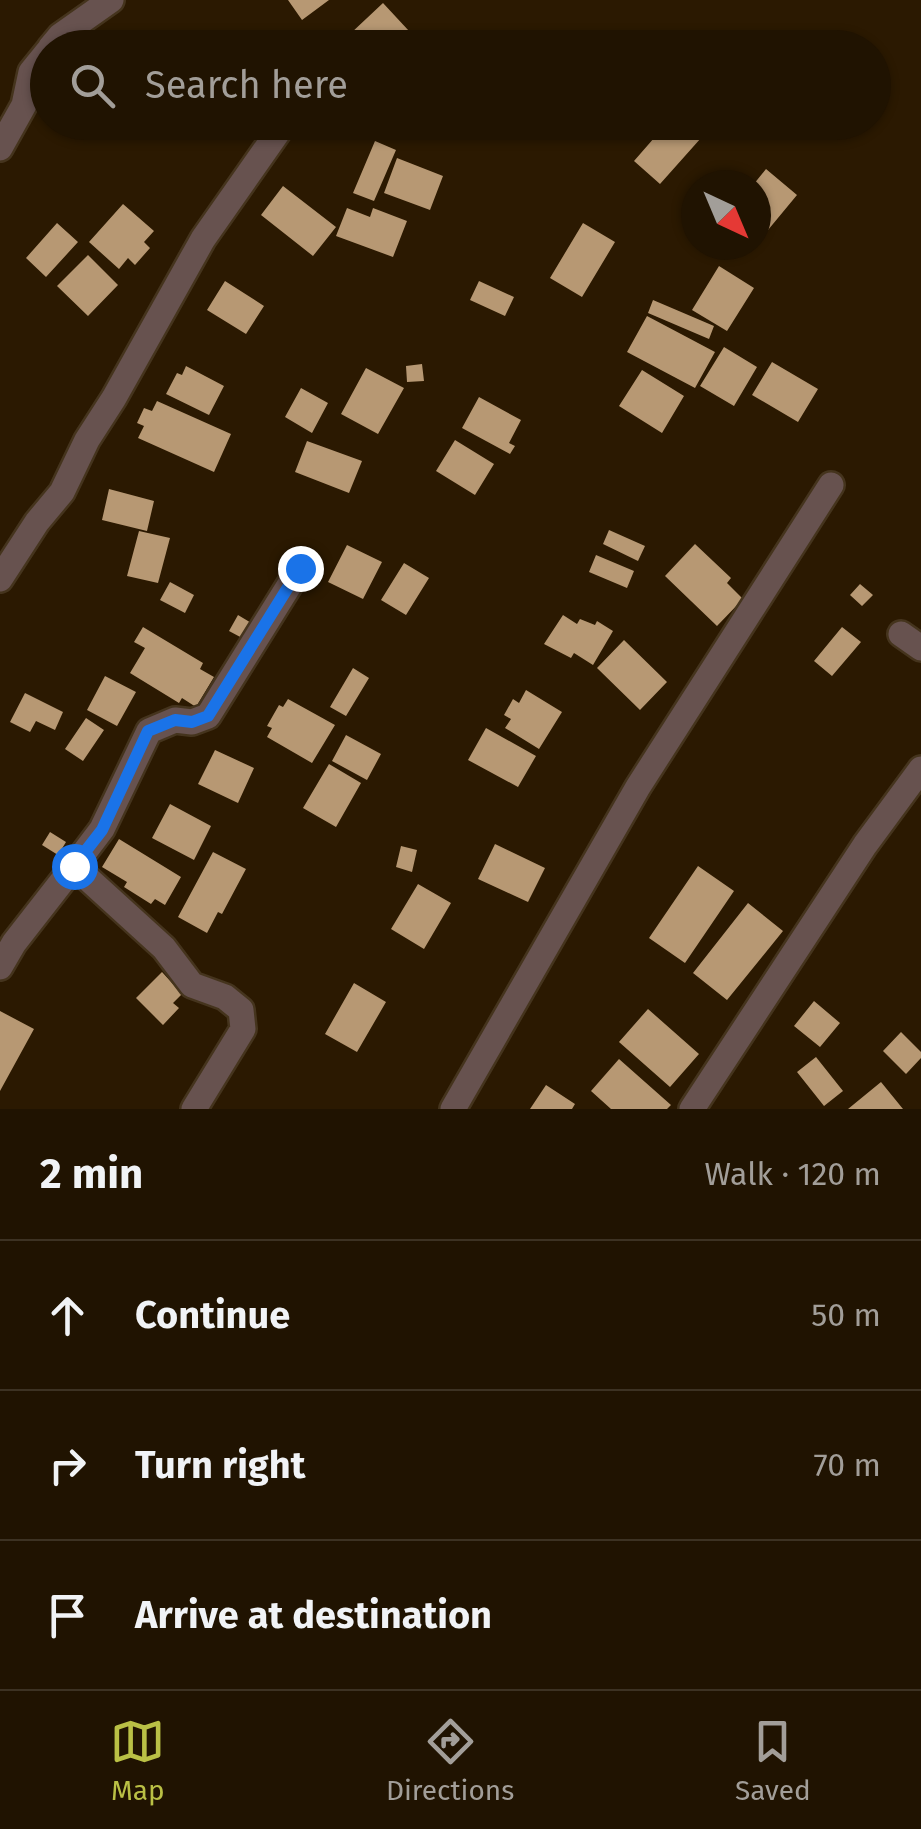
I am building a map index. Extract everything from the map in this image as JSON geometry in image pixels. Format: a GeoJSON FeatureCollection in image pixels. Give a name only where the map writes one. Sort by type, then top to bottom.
{"type":"FeatureCollection","features":[{"type":"Feature","properties":{"kind":"street"},"geometry":{"type":"LineString","coordinates":[[68,30],[111,0]]}},
{"type":"Feature","properties":{"kind":"street"},"geometry":{"type":"LineString","coordinates":[[0,148],[24,105],[30,77]]}},
{"type":"Feature","properties":{"kind":"street"},"geometry":{"type":"LineString","coordinates":[[0,579],[36,522],[62,492],[87,440],[203,239],[272,140]]}},
{"type":"Feature","properties":{"kind":"street"},"geometry":{"type":"LineString","coordinates":[[453,1109],[638,788],[831,485]]}},
{"type":"Feature","properties":{"kind":"street"},"geometry":{"type":"LineString","coordinates":[[0,967],[102,830],[148,731],[175,720],[192,722],[208,716],[300,568]]}},
{"type":"Feature","properties":{"kind":"street"},"geometry":{"type":"LineString","coordinates":[[692,1109],[864,845],[921,769]]}},
{"type":"Feature","properties":{"kind":"street"},"geometry":{"type":"LineString","coordinates":[[74,866],[164,948],[192,984],[225,997],[242,1010],[244,1029],[194,1109]]}},
{"type":"Feature","properties":{"kind":"building"},"geometry":{"type":"Polygon","coordinates":[[[288,0],[329,0],[302,20],[288,0]]]}},
{"type":"Feature","properties":{"kind":"building"},"geometry":{"type":"Polygon","coordinates":[[[383,3],[408,30],[354,30],[383,3]]]}},
{"type":"Feature","properties":{"kind":"building"},"geometry":{"type":"Polygon","coordinates":[[[652,140],[699,140],[660,184],[634,161],[652,140]]]}},
{"type":"Feature","properties":{"kind":"building"},"geometry":{"type":"Polygon","coordinates":[[[375,141],[396,150],[374,201],[353,193],[375,141]]]}},
{"type":"Feature","properties":{"kind":"building"},"geometry":{"type":"Polygon","coordinates":[[[397,158],[443,176],[430,210],[384,193],[397,158]]]}},
{"type":"Feature","properties":{"kind":"building"},"geometry":{"type":"Polygon","coordinates":[[[771,173],[797,195],[771,226],[771,173]]]}},
{"type":"Feature","properties":{"kind":"building"},"geometry":{"type":"Polygon","coordinates":[[[283,186],[336,227],[313,256],[261,215],[283,186]]]}},
{"type":"Feature","properties":{"kind":"building"},"geometry":{"type":"Polygon","coordinates":[[[123,204],[154,231],[144,242],[150,248],[135,265],[128,258],[119,269],[89,242],[123,204]]]}},
{"type":"Feature","properties":{"kind":"building"},"geometry":{"type":"Polygon","coordinates":[[[347,208],[370,217],[373,208],[407,221],[393,257],[336,236],[347,208]]]}},
{"type":"Feature","properties":{"kind":"building"},"geometry":{"type":"Polygon","coordinates":[[[57,223],[78,242],[46,277],[26,258],[57,223]]]}},
{"type":"Feature","properties":{"kind":"building"},"geometry":{"type":"Polygon","coordinates":[[[583,223],[615,242],[582,297],[550,278],[583,223]]]}},
{"type":"Feature","properties":{"kind":"building"},"geometry":{"type":"Polygon","coordinates":[[[88,255],[118,285],[88,316],[57,286],[88,255]]]}},
{"type":"Feature","properties":{"kind":"building"},"geometry":{"type":"Polygon","coordinates":[[[719,266],[754,288],[727,331],[692,310],[719,266]]]}},
{"type":"Feature","properties":{"kind":"building"},"geometry":{"type":"Polygon","coordinates":[[[225,281],[264,306],[246,334],[207,310],[225,281]]]}},
{"type":"Feature","properties":{"kind":"building"},"geometry":{"type":"Polygon","coordinates":[[[479,281],[514,297],[505,316],[470,300],[479,281]]]}},
{"type":"Feature","properties":{"kind":"building"},"geometry":{"type":"Polygon","coordinates":[[[653,300],[714,326],[709,339],[648,313],[653,300]]]}},
{"type":"Feature","properties":{"kind":"building"},"geometry":{"type":"Polygon","coordinates":[[[647,316],[715,352],[695,388],[627,352],[647,316]]]}},
{"type":"Feature","properties":{"kind":"building"},"geometry":{"type":"Polygon","coordinates":[[[724,347],[757,367],[734,406],[700,386],[724,347]]]}},
{"type":"Feature","properties":{"kind":"building"},"geometry":{"type":"Polygon","coordinates":[[[772,362],[818,389],[798,422],[752,395],[772,362]]]}},
{"type":"Feature","properties":{"kind":"building"},"geometry":{"type":"Polygon","coordinates":[[[422,364],[424,381],[407,382],[406,366],[422,364]]]}},
{"type":"Feature","properties":{"kind":"building"},"geometry":{"type":"Polygon","coordinates":[[[186,366],[224,386],[209,415],[166,394],[177,373],[182,375],[186,366]]]}},
{"type":"Feature","properties":{"kind":"building"},"geometry":{"type":"Polygon","coordinates":[[[366,368],[404,388],[378,434],[341,414],[366,368]]]}},
{"type":"Feature","properties":{"kind":"building"},"geometry":{"type":"Polygon","coordinates":[[[642,370],[684,396],[662,433],[619,406],[642,370]]]}},
{"type":"Feature","properties":{"kind":"building"},"geometry":{"type":"Polygon","coordinates":[[[301,388],[328,403],[312,433],[285,417],[301,388]]]}},
{"type":"Feature","properties":{"kind":"building"},"geometry":{"type":"Polygon","coordinates":[[[479,397],[521,420],[509,443],[515,446],[510,454],[462,428],[479,397]]]}},
{"type":"Feature","properties":{"kind":"building"},"geometry":{"type":"Polygon","coordinates":[[[157,401],[231,434],[214,472],[138,438],[144,426],[137,423],[144,408],[152,411],[157,401]]]}},
{"type":"Feature","properties":{"kind":"building"},"geometry":{"type":"Polygon","coordinates":[[[455,440],[494,464],[475,495],[436,471],[455,440]]]}},
{"type":"Feature","properties":{"kind":"building"},"geometry":{"type":"Polygon","coordinates":[[[307,441],[362,461],[349,493],[295,472],[307,441]]]}},
{"type":"Feature","properties":{"kind":"building"},"geometry":{"type":"Polygon","coordinates":[[[109,489],[154,501],[147,531],[102,520],[109,489]]]}},
{"type":"Feature","properties":{"kind":"building"},"geometry":{"type":"Polygon","coordinates":[[[609,530],[645,546],[638,561],[603,544],[609,530]]]}},
{"type":"Feature","properties":{"kind":"building"},"geometry":{"type":"Polygon","coordinates":[[[139,531],[170,538],[158,583],[127,576],[139,531]]]}},
{"type":"Feature","properties":{"kind":"building"},"geometry":{"type":"Polygon","coordinates":[[[695,544],[731,578],[727,583],[743,599],[717,626],[665,576],[695,544]]]}},
{"type":"Feature","properties":{"kind":"building"},"geometry":{"type":"Polygon","coordinates":[[[347,545],[382,562],[363,599],[328,582],[347,545]]]}},
{"type":"Feature","properties":{"kind":"building"},"geometry":{"type":"Polygon","coordinates":[[[596,555],[634,571],[627,588],[589,572],[596,555]]]}},
{"type":"Feature","properties":{"kind":"building"},"geometry":{"type":"Polygon","coordinates":[[[404,563],[429,578],[406,615],[381,600],[404,563]]]}},
{"type":"Feature","properties":{"kind":"building"},"geometry":{"type":"Polygon","coordinates":[[[170,582],[194,595],[185,613],[160,600],[170,582]]]}},
{"type":"Feature","properties":{"kind":"building"},"geometry":{"type":"Polygon","coordinates":[[[860,584],[873,595],[862,606],[850,595],[860,584]]]}},
{"type":"Feature","properties":{"kind":"building"},"geometry":{"type":"Polygon","coordinates":[[[238,615],[253,624],[244,639],[229,631],[238,615]]]}},
{"type":"Feature","properties":{"kind":"building"},"geometry":{"type":"Polygon","coordinates":[[[563,615],[577,624],[580,619],[595,625],[597,621],[613,631],[593,665],[574,653],[571,658],[544,644],[563,615]]]}},
{"type":"Feature","properties":{"kind":"building"},"geometry":{"type":"Polygon","coordinates":[[[143,627],[203,663],[200,669],[214,677],[196,707],[182,698],[179,703],[130,673],[145,648],[134,642],[143,627]]]}},
{"type":"Feature","properties":{"kind":"building"},"geometry":{"type":"Polygon","coordinates":[[[842,627],[861,642],[832,676],[814,661],[842,627]]]}},
{"type":"Feature","properties":{"kind":"building"},"geometry":{"type":"Polygon","coordinates":[[[624,640],[667,682],[640,710],[597,668],[624,640]]]}},
{"type":"Feature","properties":{"kind":"building"},"geometry":{"type":"Polygon","coordinates":[[[353,668],[369,678],[346,716],[330,707],[353,668]]]}},
{"type":"Feature","properties":{"kind":"building"},"geometry":{"type":"Polygon","coordinates":[[[105,676],[136,692],[117,726],[87,710],[105,676]]]}},
{"type":"Feature","properties":{"kind":"building"},"geometry":{"type":"Polygon","coordinates":[[[526,690],[562,712],[539,749],[505,728],[511,719],[504,715],[513,699],[519,703],[526,690]]]}},
{"type":"Feature","properties":{"kind":"building"},"geometry":{"type":"Polygon","coordinates":[[[25,693],[63,712],[55,730],[36,721],[30,732],[10,722],[25,693]]]}},
{"type":"Feature","properties":{"kind":"building"},"geometry":{"type":"Polygon","coordinates":[[[288,699],[335,725],[312,763],[267,737],[272,728],[267,726],[279,705],[283,707],[288,699]]]}},
{"type":"Feature","properties":{"kind":"building"},"geometry":{"type":"Polygon","coordinates":[[[86,718],[104,730],[83,761],[65,749],[86,718]]]}},
{"type":"Feature","properties":{"kind":"building"},"geometry":{"type":"Polygon","coordinates":[[[486,728],[536,756],[518,787],[468,760],[486,728]]]}},
{"type":"Feature","properties":{"kind":"building"},"geometry":{"type":"Polygon","coordinates":[[[346,735],[381,754],[367,780],[332,761],[346,735]]]}},
{"type":"Feature","properties":{"kind":"building"},"geometry":{"type":"Polygon","coordinates":[[[215,750],[254,768],[238,803],[198,784],[215,750]]]}},
{"type":"Feature","properties":{"kind":"building"},"geometry":{"type":"Polygon","coordinates":[[[329,764],[361,783],[336,827],[303,808],[329,764]]]}},
{"type":"Feature","properties":{"kind":"building"},"geometry":{"type":"Polygon","coordinates":[[[170,804],[211,826],[194,860],[152,838],[170,804]]]}},
{"type":"Feature","properties":{"kind":"building"},"geometry":{"type":"Polygon","coordinates":[[[50,832],[66,842],[58,855],[42,845],[50,832]]]}},
{"type":"Feature","properties":{"kind":"building"},"geometry":{"type":"Polygon","coordinates":[[[119,839],[181,877],[165,905],[155,899],[151,904],[124,887],[127,882],[102,867],[119,839]]]}},
{"type":"Feature","properties":{"kind":"building"},"geometry":{"type":"Polygon","coordinates":[[[495,844],[545,868],[528,902],[478,879],[495,844]]]}},
{"type":"Feature","properties":{"kind":"building"},"geometry":{"type":"Polygon","coordinates":[[[401,846],[417,850],[412,872],[396,867],[401,846]]]}},
{"type":"Feature","properties":{"kind":"building"},"geometry":{"type":"Polygon","coordinates":[[[213,852],[246,869],[207,933],[178,917],[213,852]]]}},
{"type":"Feature","properties":{"kind":"building"},"geometry":{"type":"Polygon","coordinates":[[[698,866],[734,891],[685,963],[649,938],[698,866]]]}},
{"type":"Feature","properties":{"kind":"building"},"geometry":{"type":"Polygon","coordinates":[[[418,884],[451,903],[424,949],[391,929],[418,884]]]}},
{"type":"Feature","properties":{"kind":"building"},"geometry":{"type":"Polygon","coordinates":[[[748,903],[783,931],[727,1000],[693,973],[748,903]]]}},
{"type":"Feature","properties":{"kind":"building"},"geometry":{"type":"Polygon","coordinates":[[[162,972],[182,994],[173,1003],[179,1008],[163,1025],[136,998],[162,972]]]}},
{"type":"Feature","properties":{"kind":"building"},"geometry":{"type":"Polygon","coordinates":[[[354,983],[386,1002],[357,1052],[325,1034],[354,983]]]}},
{"type":"Feature","properties":{"kind":"building"},"geometry":{"type":"Polygon","coordinates":[[[814,1001],[840,1023],[820,1047],[794,1026],[814,1001]]]}},
{"type":"Feature","properties":{"kind":"building"},"geometry":{"type":"Polygon","coordinates":[[[648,1009],[699,1054],[670,1087],[619,1042],[648,1009]]]}},
{"type":"Feature","properties":{"kind":"building"},"geometry":{"type":"Polygon","coordinates":[[[0,1011],[34,1029],[0,1091],[0,1011]]]}},
{"type":"Feature","properties":{"kind":"building"},"geometry":{"type":"Polygon","coordinates":[[[901,1032],[921,1052],[921,1058],[906,1074],[883,1051],[901,1032]]]}},
{"type":"Feature","properties":{"kind":"building"},"geometry":{"type":"Polygon","coordinates":[[[816,1057],[843,1091],[824,1106],[797,1072],[816,1057]]]}},
{"type":"Feature","properties":{"kind":"building"},"geometry":{"type":"Polygon","coordinates":[[[619,1059],[671,1105],[667,1109],[611,1109],[591,1091],[619,1059]]]}},
{"type":"Feature","properties":{"kind":"building"},"geometry":{"type":"Polygon","coordinates":[[[881,1082],[903,1109],[848,1109],[881,1082]]]}},
{"type":"Feature","properties":{"kind":"building"},"geometry":{"type":"Polygon","coordinates":[[[546,1085],[575,1104],[572,1109],[530,1109],[546,1085]]]}},
{"type":"Feature","properties":{"kind":"route"},"geometry":{"type":"LineString","coordinates":[[74,866],[102,830],[148,731],[175,720],[192,722],[208,716],[300,568]]}}]}
